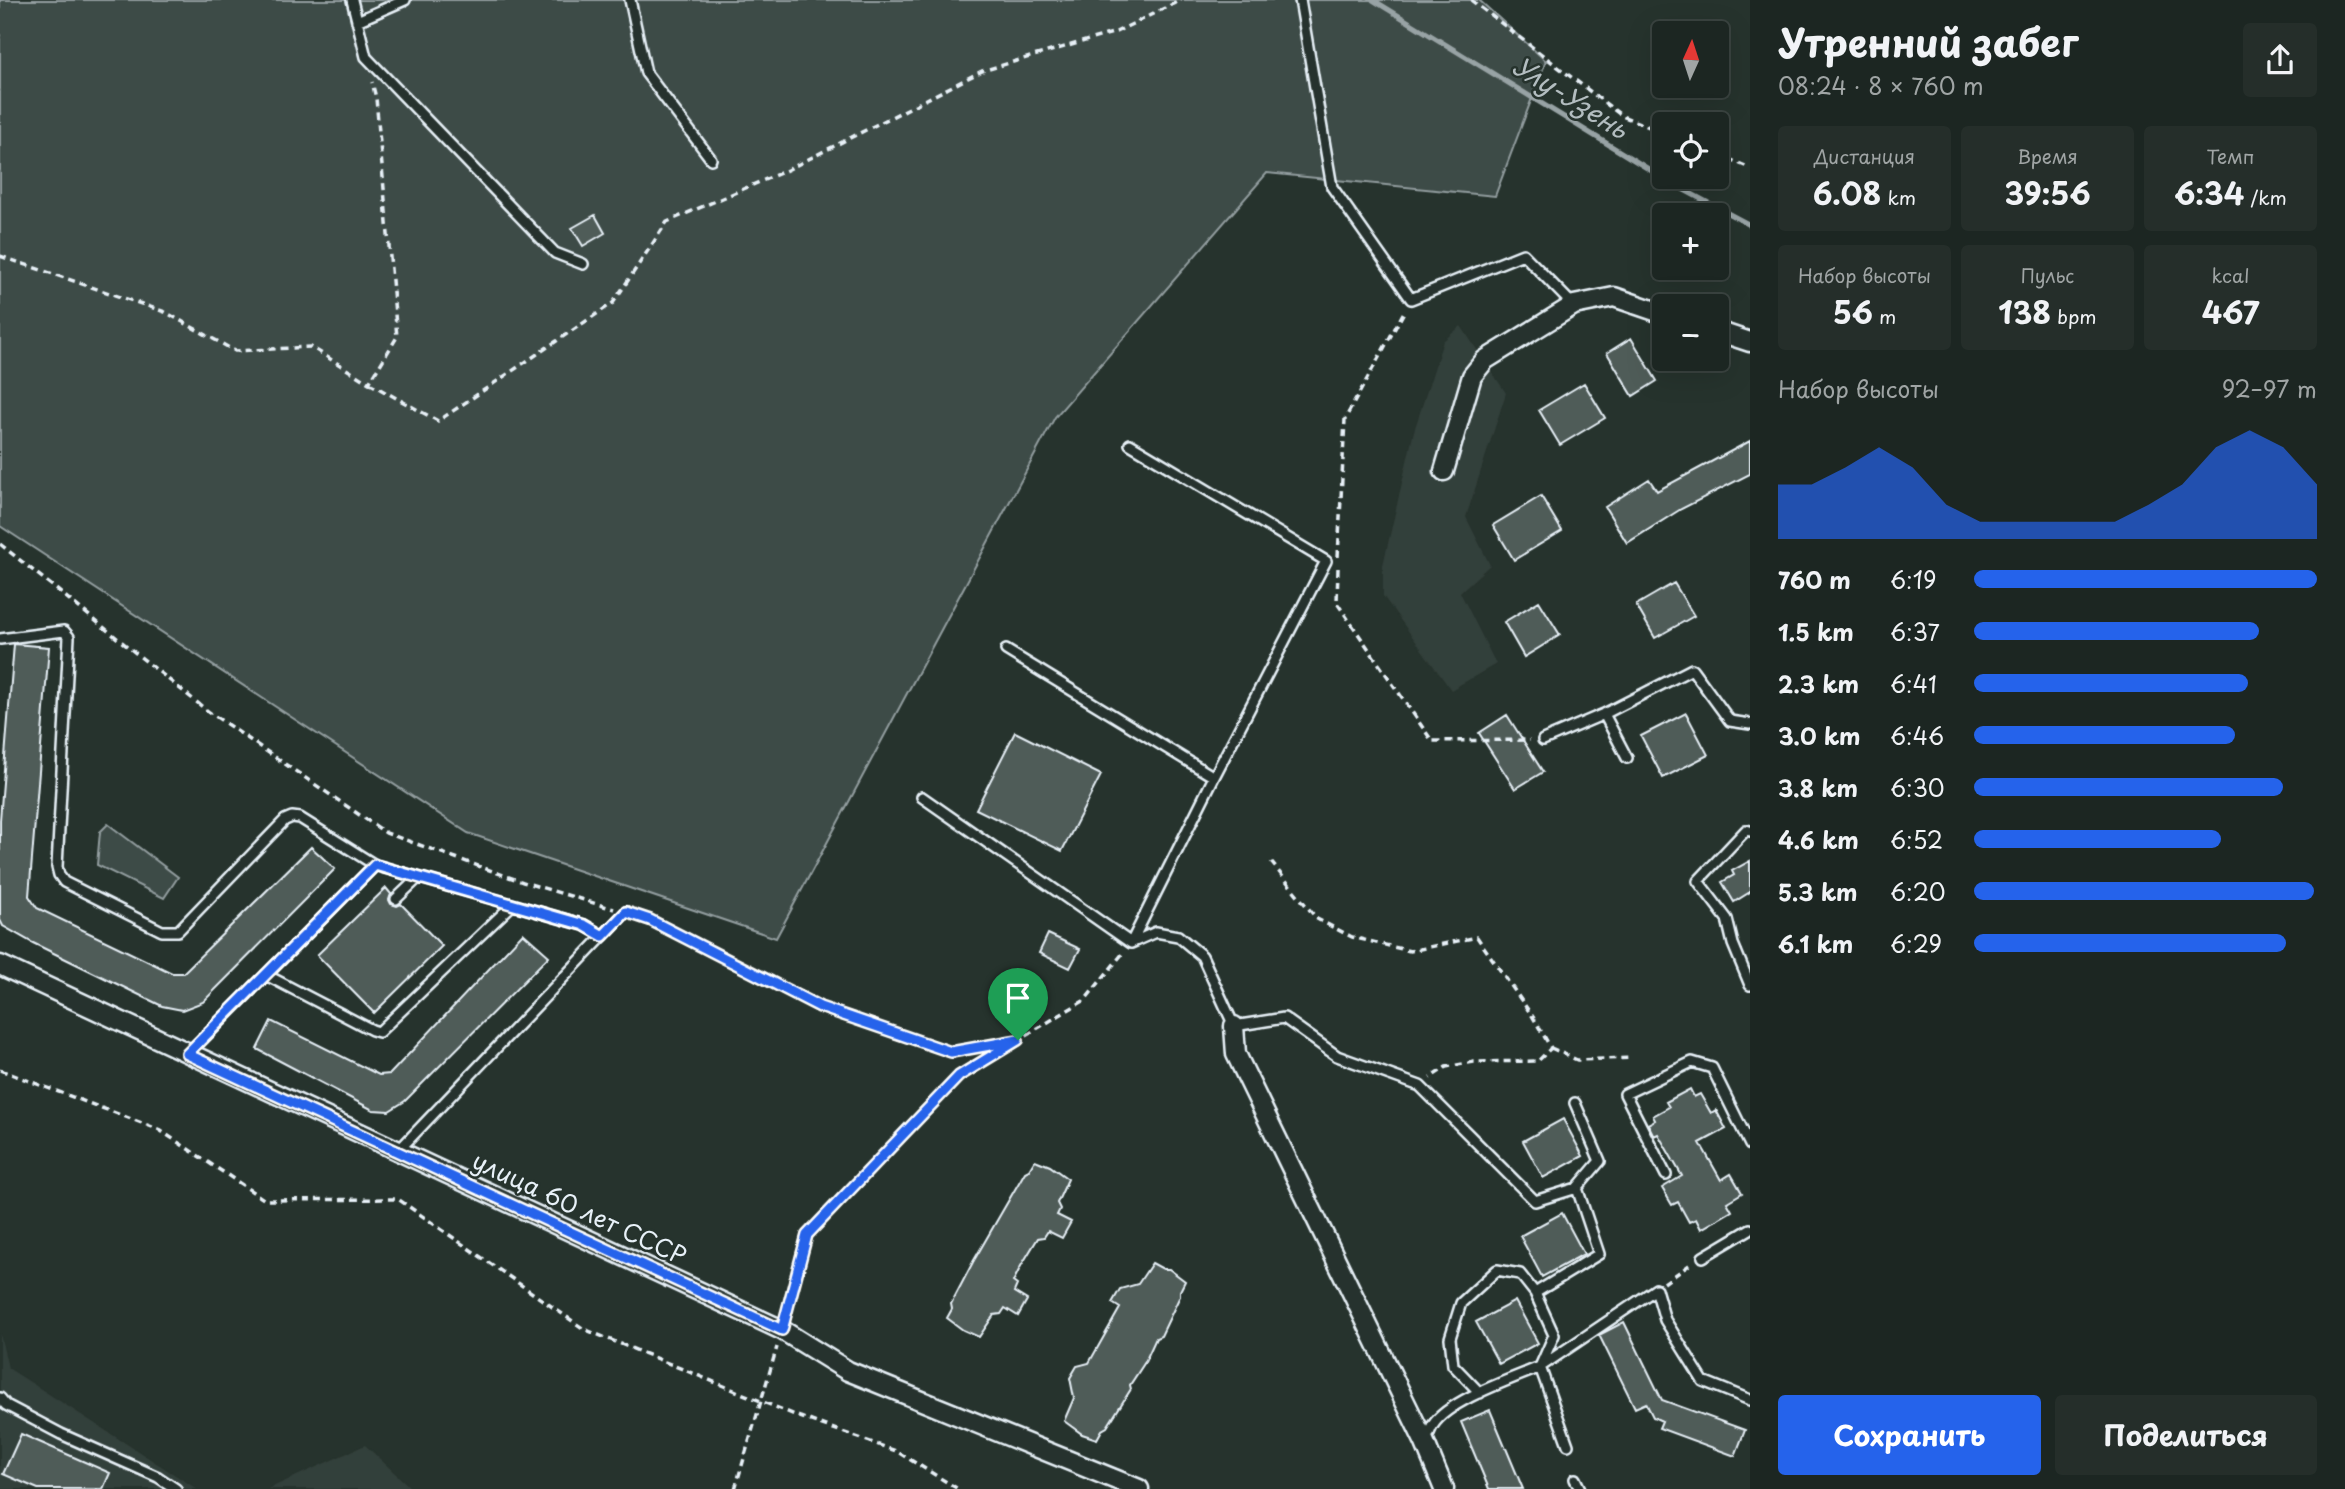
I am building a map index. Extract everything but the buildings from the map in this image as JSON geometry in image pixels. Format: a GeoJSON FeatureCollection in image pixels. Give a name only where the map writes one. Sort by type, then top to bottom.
{"type":"FeatureCollection","features":[{"type":"Feature","properties":{"kind":"street"},"geometry":{"type":"LineString","coordinates":[[1444,471],[1472,376],[1485,360],[1574,305],[1614,298],[1652,310]]}},
{"type":"Feature","properties":{"kind":"street"},"geometry":{"type":"LineString","coordinates":[[1729,335],[1750,342]]}},
{"type":"Feature","properties":{"kind":"street","name":"улица 60 лет СССР"},"geometry":{"type":"LineString","coordinates":[[0,965],[782,1330],[848,1371],[1139,1489]]}},
{"type":"Feature","properties":{"kind":"street"},"geometry":{"type":"LineString","coordinates":[[1234,1026],[1236,1054],[1425,1443],[1444,1489]]}},
{"type":"Feature","properties":{"kind":"lane"},"geometry":{"type":"LineString","coordinates":[[352,0],[366,57],[555,253],[583,264]]}},
{"type":"Feature","properties":{"kind":"lane"},"geometry":{"type":"LineString","coordinates":[[357,20],[405,0]]}},
{"type":"Feature","properties":{"kind":"lane"},"geometry":{"type":"LineString","coordinates":[[630,0],[646,73],[711,159]]}},
{"type":"Feature","properties":{"kind":"lane"},"geometry":{"type":"LineString","coordinates":[[1300,0],[1332,187],[1411,299],[1523,254],[1574,305]]}},
{"type":"Feature","properties":{"kind":"lane"},"geometry":{"type":"LineString","coordinates":[[1130,444],[1326,562],[1131,943]]}},
{"type":"Feature","properties":{"kind":"lane"},"geometry":{"type":"LineString","coordinates":[[0,639],[64,631],[69,637],[57,867],[59,875],[64,882],[162,931],[178,931],[285,820],[292,817],[300,818],[375,865],[584,925],[603,936]]}},
{"type":"Feature","properties":{"kind":"lane"},"geometry":{"type":"LineString","coordinates":[[1006,650],[1214,777]]}},
{"type":"Feature","properties":{"kind":"lane"},"geometry":{"type":"LineString","coordinates":[[1544,740],[1604,714],[1692,669],[1730,721],[1750,723]]}},
{"type":"Feature","properties":{"kind":"lane"},"geometry":{"type":"LineString","coordinates":[[1604,714],[1627,758]]}},
{"type":"Feature","properties":{"kind":"lane"},"geometry":{"type":"LineString","coordinates":[[922,797],[1131,943]]}},
{"type":"Feature","properties":{"kind":"lane"},"geometry":{"type":"LineString","coordinates":[[1750,831],[1746,830],[1698,881],[1727,919],[1733,944],[1750,985]]}},
{"type":"Feature","properties":{"kind":"lane"},"geometry":{"type":"LineString","coordinates":[[187,1054],[375,865]]}},
{"type":"Feature","properties":{"kind":"lane"},"geometry":{"type":"LineString","coordinates":[[396,899],[418,877]]}},
{"type":"Feature","properties":{"kind":"lane"},"geometry":{"type":"LineString","coordinates":[[266,975],[379,1032],[512,905]]}},
{"type":"Feature","properties":{"kind":"lane"},"geometry":{"type":"LineString","coordinates":[[397,1152],[626,912]]}},
{"type":"Feature","properties":{"kind":"lane"},"geometry":{"type":"LineString","coordinates":[[1131,943],[1156,932],[1178,936],[1202,956],[1234,1026],[1284,1018],[1337,1056],[1420,1086],[1535,1201],[1577,1188],[1600,1161],[1575,1103]]}},
{"type":"Feature","properties":{"kind":"lane"},"geometry":{"type":"LineString","coordinates":[[1666,1175],[1625,1094],[1692,1062],[1712,1068],[1750,1145]]}},
{"type":"Feature","properties":{"kind":"lane"},"geometry":{"type":"LineString","coordinates":[[1535,1293],[1599,1254],[1577,1188]]}},
{"type":"Feature","properties":{"kind":"lane"},"geometry":{"type":"LineString","coordinates":[[1703,1257],[1750,1229]]}},
{"type":"Feature","properties":{"kind":"lane"},"geometry":{"type":"LineString","coordinates":[[1479,1393],[1453,1365],[1450,1338],[1461,1303],[1497,1270],[1520,1274],[1535,1293],[1554,1335],[1540,1367],[1568,1445]]}},
{"type":"Feature","properties":{"kind":"lane"},"geometry":{"type":"LineString","coordinates":[[1425,1443],[1433,1424],[1449,1410],[1479,1393],[1540,1367],[1656,1289],[1665,1320],[1703,1381],[1750,1401]]}},
{"type":"Feature","properties":{"kind":"lane"},"geometry":{"type":"LineString","coordinates":[[0,1398],[6,1405],[61,1434],[158,1478],[176,1489]]}},
{"type":"Feature","properties":{"kind":"lane"},"geometry":{"type":"LineString","coordinates":[[1575,1479],[1580,1489]]}},
{"type":"Feature","properties":{"kind":"path"},"geometry":{"type":"LineString","coordinates":[[0,256],[164,312],[235,351],[311,347],[438,421],[613,303],[667,222],[787,170],[982,71],[1116,32],[1181,0]]}},
{"type":"Feature","properties":{"kind":"path"},"geometry":{"type":"LineString","coordinates":[[1471,0],[1622,116],[1652,128]]}},
{"type":"Feature","properties":{"kind":"path"},"geometry":{"type":"LineString","coordinates":[[366,57],[376,98],[397,337],[369,383]]}},
{"type":"Feature","properties":{"kind":"path"},"geometry":{"type":"LineString","coordinates":[[1729,159],[1750,168]]}},
{"type":"Feature","properties":{"kind":"path"},"geometry":{"type":"LineString","coordinates":[[1411,299],[1345,419],[1337,603],[1432,741],[1544,740]]}},
{"type":"Feature","properties":{"kind":"path"},"geometry":{"type":"LineString","coordinates":[[0,544],[209,712],[386,833],[523,881],[650,920],[820,1007],[951,1052],[1018,1040]]}},
{"type":"Feature","properties":{"kind":"path"},"geometry":{"type":"LineString","coordinates":[[1271,862],[1317,919],[1352,937],[1410,951],[1477,937],[1551,1048],[1577,1060],[1632,1058]]}},
{"type":"Feature","properties":{"kind":"path"},"geometry":{"type":"LineString","coordinates":[[735,1489],[807,1235],[959,1076],[1085,1000],[1131,943]]}},
{"type":"Feature","properties":{"kind":"path"},"geometry":{"type":"LineString","coordinates":[[1420,1086],[1446,1067],[1474,1062],[1538,1061],[1551,1048]]}},
{"type":"Feature","properties":{"kind":"path"},"geometry":{"type":"LineString","coordinates":[[0,1070],[158,1129],[265,1200],[398,1199],[583,1329],[761,1401],[895,1451],[958,1489]]}},
{"type":"Feature","properties":{"kind":"path"},"geometry":{"type":"LineString","coordinates":[[1656,1289],[1703,1257]]}},
{"type":"Feature","properties":{"kind":"shaded area"},"geometry":{"type":"Polygon","coordinates":[[[0,0],[1479,0],[1546,61],[1495,196],[1267,173],[1055,417],[776,938],[468,833],[0,526],[0,0]]]}},
{"type":"Feature","properties":{"kind":"shaded area"},"geometry":{"type":"Polygon","coordinates":[[[1461,326],[1506,393],[1466,517],[1490,565],[1460,592],[1496,664],[1451,690],[1383,596],[1383,565],[1414,431],[1443,341],[1461,326]]]}},
{"type":"Feature","properties":{"kind":"shaded area"},"geometry":{"type":"Polygon","coordinates":[[[108,824],[178,877],[164,898],[97,865],[100,832],[108,824]]]}},
{"type":"Feature","properties":{"kind":"shaded area"},"geometry":{"type":"Polygon","coordinates":[[[0,1334],[8,1368],[197,1489],[0,1489],[0,1334]]]}},
{"type":"Feature","properties":{"kind":"shaded area"},"geometry":{"type":"Polygon","coordinates":[[[365,1445],[412,1489],[268,1489],[365,1445]]]}},
{"type":"Feature","properties":{"kind":"waterway","name":"Улу-Узень"},"geometry":{"type":"LineString","coordinates":[[1373,0],[1673,184],[1750,225]]}},
{"type":"Feature","properties":{"kind":"route"},"geometry":{"type":"LineString","coordinates":[[375,865],[584,925],[603,936],[626,912],[650,920],[820,1007],[951,1052],[1018,1040],[959,1076],[807,1235],[782,1330],[187,1054],[375,865]]}}]}
